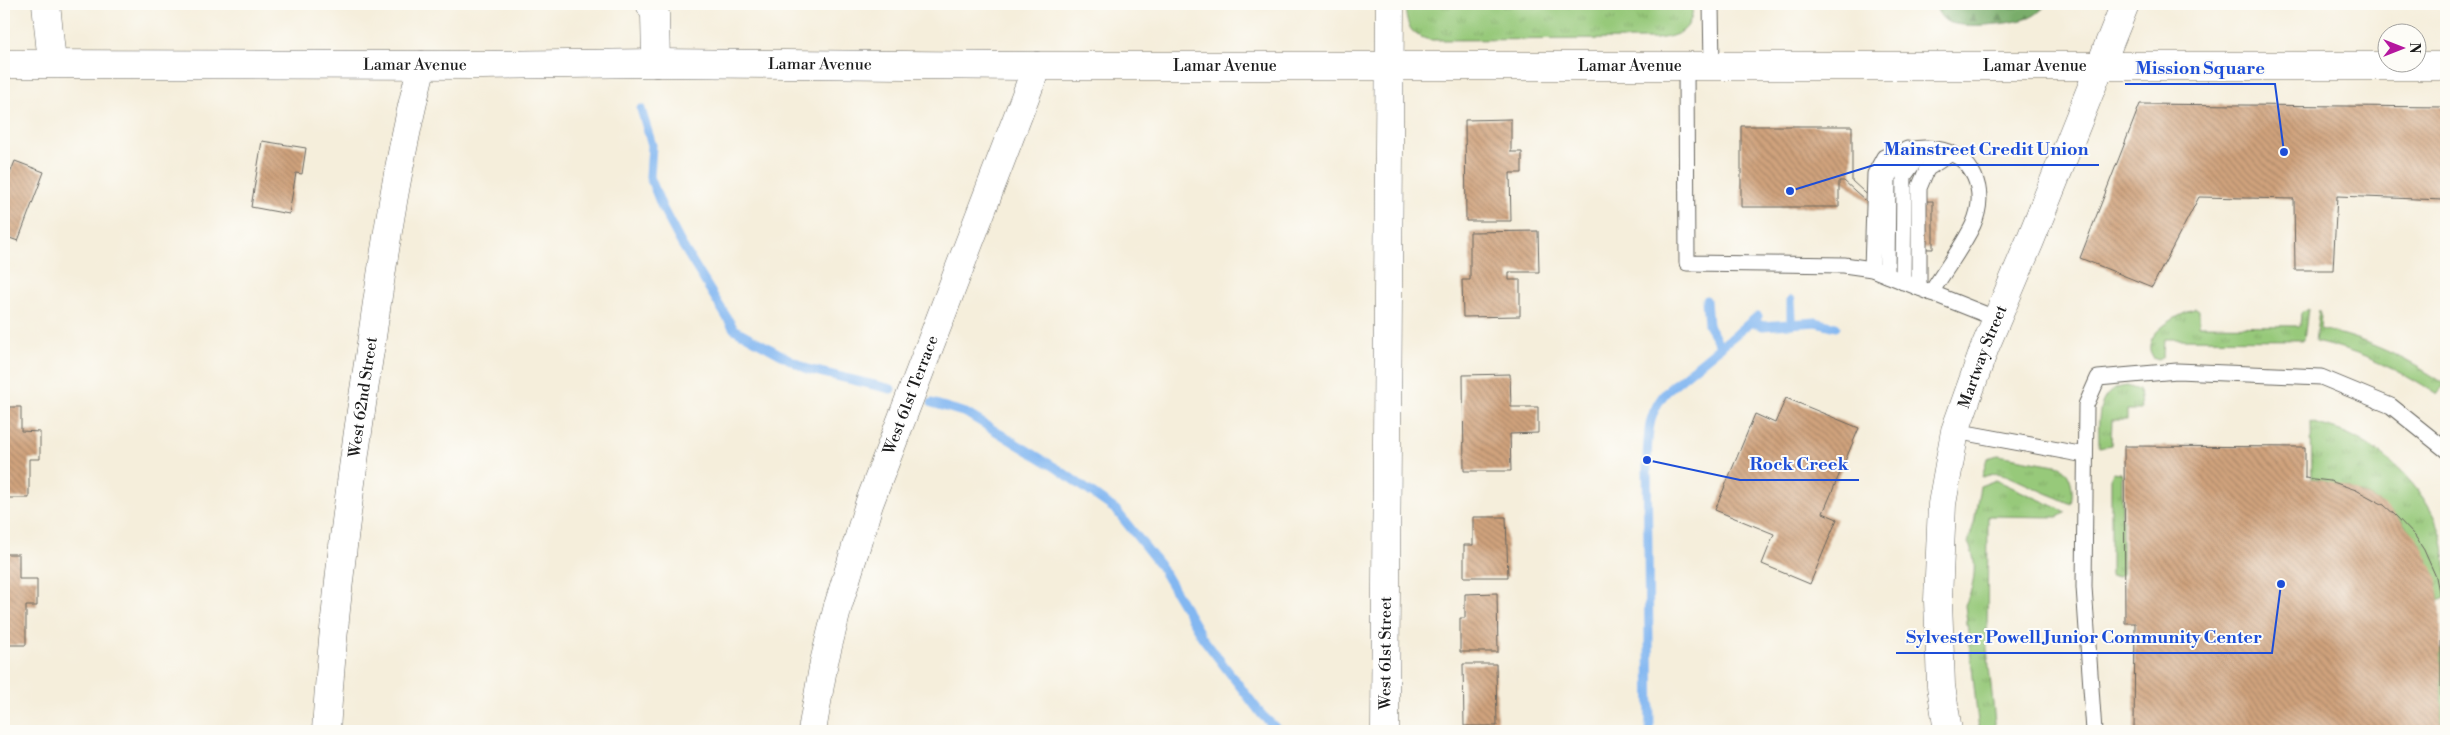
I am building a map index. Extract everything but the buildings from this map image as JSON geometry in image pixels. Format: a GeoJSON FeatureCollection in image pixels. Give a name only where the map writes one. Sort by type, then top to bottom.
{"type":"FeatureCollection","features":[{"type":"Feature","properties":{"kind":"street"},"geometry":{"type":"LineString","coordinates":[[46,4],[52,63]]}},
{"type":"Feature","properties":{"kind":"street"},"geometry":{"type":"LineString","coordinates":[[650,4],[655,14],[656,63]]}},
{"type":"Feature","properties":{"kind":"street"},"geometry":{"type":"LineString","coordinates":[[1390,4],[1390,65]]}},
{"type":"Feature","properties":{"kind":"street","name":"Martway Street"},"geometry":{"type":"LineString","coordinates":[[1948,731],[1941,686],[1938,600],[1942,504],[1955,432],[1997,319],[2125,4]]}},
{"type":"Feature","properties":{"kind":"street","name":"Lamar Avenue"},"geometry":{"type":"LineString","coordinates":[[4,64],[422,65],[656,63],[1037,66],[1390,65],[1699,67],[2446,66]]}},
{"type":"Feature","properties":{"kind":"street","name":"West 62nd Street"},"geometry":{"type":"LineString","coordinates":[[326,731],[338,588],[351,471],[382,268],[410,110],[422,65]]}},
{"type":"Feature","properties":{"kind":"street","name":"West 61st Street"},"geometry":{"type":"LineString","coordinates":[[1385,731],[1390,65]]}},
{"type":"Feature","properties":{"kind":"street","name":"West 61st Terrace"},"geometry":{"type":"LineString","coordinates":[[812,731],[824,662],[838,606],[869,504],[1037,66]]}},
{"type":"Feature","properties":{"kind":"lane"},"geometry":{"type":"LineString","coordinates":[[1711,4],[1699,67],[1687,263],[1844,265],[1872,269],[1997,319]]}},
{"type":"Feature","properties":{"kind":"lane"},"geometry":{"type":"LineString","coordinates":[[1872,269],[1874,174],[1884,157],[1907,149],[1944,151],[1969,165],[1980,193],[1979,201],[1973,224],[1925,291]]}},
{"type":"Feature","properties":{"kind":"lane"},"geometry":{"type":"LineString","coordinates":[[1887,275],[1888,177],[1907,149]]}},
{"type":"Feature","properties":{"kind":"lane"},"geometry":{"type":"LineString","coordinates":[[1925,291],[1919,188],[1927,169],[1944,151]]}},
{"type":"Feature","properties":{"kind":"lane"},"geometry":{"type":"LineString","coordinates":[[1903,282],[1904,176],[1917,158],[1944,151]]}},
{"type":"Feature","properties":{"kind":"lane"},"geometry":{"type":"LineString","coordinates":[[2094,731],[2084,587],[2085,455],[2086,405],[2098,378],[2177,371],[2320,377],[2391,406],[2446,450]]}},
{"type":"Feature","properties":{"kind":"lane"},"geometry":{"type":"LineString","coordinates":[[1955,432],[2085,455]]}},
{"type":"Feature","properties":{"kind":"green space"},"geometry":{"type":"Polygon","coordinates":[[[1405,4],[1693,4],[1691,20],[1684,30],[1672,36],[1656,39],[1430,40],[1417,35],[1410,28],[1406,17],[1405,4]]]}},
{"type":"Feature","properties":{"kind":"green space"},"geometry":{"type":"Polygon","coordinates":[[[1935,4],[2047,4],[2029,18],[2000,24],[1965,25],[1955,24],[1943,19],[1935,4]]]}},
{"type":"Feature","properties":{"kind":"green space"},"geometry":{"type":"Polygon","coordinates":[[[2196,308],[2199,310],[2199,325],[2300,326],[2301,313],[2308,309],[2304,340],[2164,339],[2163,357],[2158,360],[2153,358],[2150,349],[2151,341],[2156,333],[2171,320],[2196,308]]]}},
{"type":"Feature","properties":{"kind":"green space"},"geometry":{"type":"Polygon","coordinates":[[[2319,310],[2321,314],[2320,329],[2354,338],[2386,350],[2445,384],[2437,395],[2408,377],[2378,362],[2315,342],[2319,310]]]}},
{"type":"Feature","properties":{"kind":"green space"},"geometry":{"type":"Polygon","coordinates":[[[2127,386],[2139,390],[2141,410],[2127,410],[2127,420],[2112,420],[2111,445],[2099,447],[2099,418],[2104,400],[2116,388],[2127,386]]]}},
{"type":"Feature","properties":{"kind":"green space"},"geometry":{"type":"Polygon","coordinates":[[[2311,422],[2347,434],[2375,449],[2406,476],[2419,492],[2439,527],[2444,546],[2447,582],[2445,597],[2440,600],[2434,575],[2424,553],[2412,534],[2397,517],[2380,503],[2360,492],[2312,478],[2311,422]]]}},
{"type":"Feature","properties":{"kind":"green space"},"geometry":{"type":"Polygon","coordinates":[[[1998,455],[2061,466],[2070,478],[2071,504],[2006,475],[1997,473],[1982,477],[1987,458],[1998,455]]]}},
{"type":"Feature","properties":{"kind":"green space"},"geometry":{"type":"Polygon","coordinates":[[[2113,472],[2121,473],[2122,476],[2122,574],[2119,577],[2111,576],[2111,477],[2113,472]]]}},
{"type":"Feature","properties":{"kind":"green space"},"geometry":{"type":"Polygon","coordinates":[[[1996,480],[2066,513],[2057,517],[1988,516],[1987,648],[1996,731],[1979,731],[1965,605],[1971,590],[1974,574],[1973,558],[1968,543],[1974,523],[1980,486],[1996,480]]]}},
{"type":"Feature","properties":{"kind":"green space"},"geometry":{"type":"Polygon","coordinates":[[[2441,649],[2446,651],[2446,731],[2441,731],[2441,649]]]}},
{"type":"Feature","properties":{"kind":"waterway"},"geometry":{"type":"LineString","coordinates":[[641,109],[652,145],[650,177],[662,207],[681,243],[734,329],[807,369],[891,389]]}},
{"type":"Feature","properties":{"kind":"waterway"},"geometry":{"type":"LineString","coordinates":[[1706,300],[1708,325],[1721,347]]}},
{"type":"Feature","properties":{"kind":"waterway"},"geometry":{"type":"LineString","coordinates":[[1791,300],[1791,324]]}},
{"type":"Feature","properties":{"kind":"waterway"},"geometry":{"type":"LineString","coordinates":[[1650,731],[1647,460],[1649,430],[1653,413],[1657,404],[1670,388],[1758,316]]}},
{"type":"Feature","properties":{"kind":"waterway"},"geometry":{"type":"LineString","coordinates":[[1751,321],[1763,326],[1816,322],[1836,327]]}},
{"type":"Feature","properties":{"kind":"waterway"},"geometry":{"type":"LineString","coordinates":[[932,403],[966,413],[1058,469],[1116,510],[1159,564],[1202,637],[1262,715],[1279,731]]}},
{"type":"Feature","properties":{"kind":"place","name":"Mission Square"},"geometry":{"type":"Point","coordinates":[2284,152]}},
{"type":"Feature","properties":{"kind":"place","name":"Mainstreet Credit Union"},"geometry":{"type":"Point","coordinates":[1790,191]}},
{"type":"Feature","properties":{"kind":"place","name":"Rock Creek"},"geometry":{"type":"Point","coordinates":[1647,460]}},
{"type":"Feature","properties":{"kind":"place","name":"Sylvester Powell Junior Community Center"},"geometry":{"type":"Point","coordinates":[2281,584]}}]}
